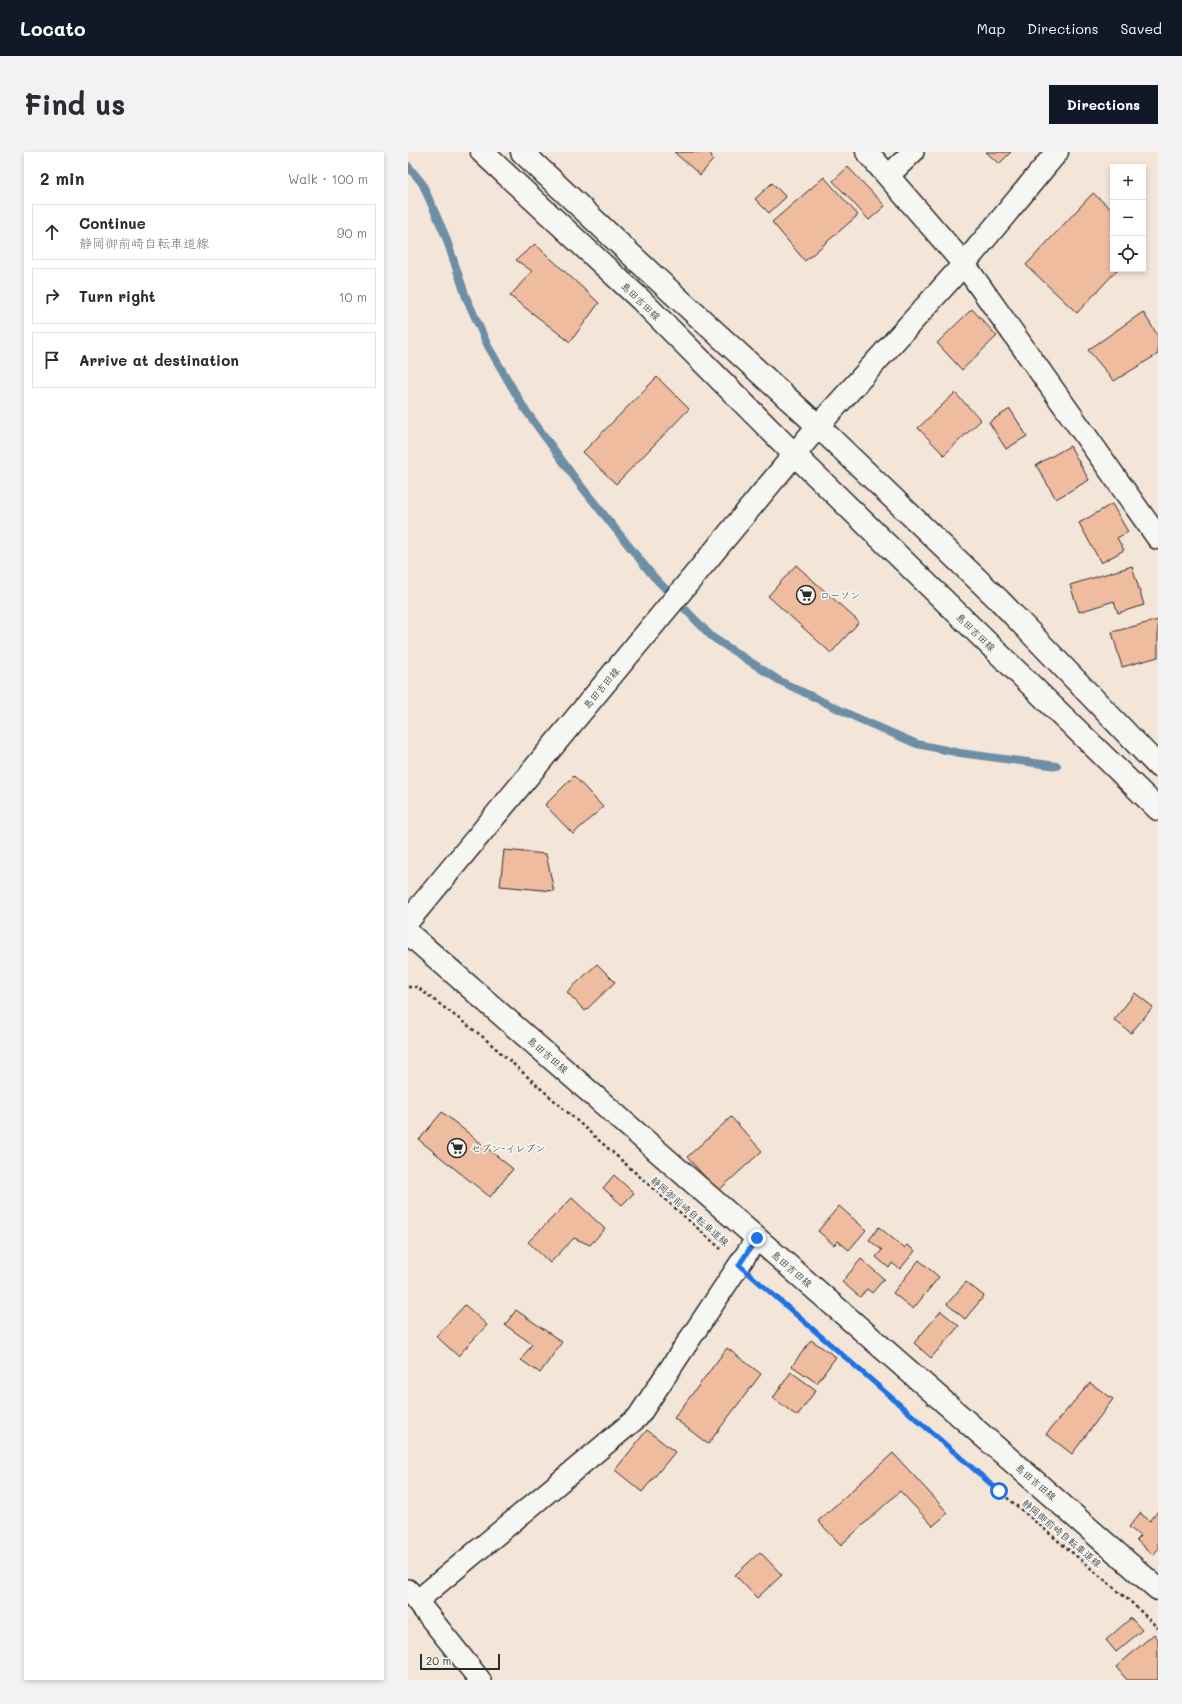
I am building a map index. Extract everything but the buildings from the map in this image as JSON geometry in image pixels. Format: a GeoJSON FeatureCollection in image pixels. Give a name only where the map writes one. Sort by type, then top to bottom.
{"type":"FeatureCollection","features":[{"type":"Feature","properties":{"kind":"main road","name":"島田吉田線"},"geometry":{"type":"LineString","coordinates":[[482,152],[640,299],[794,455],[1158,809]]}},
{"type":"Feature","properties":{"kind":"main road"},"geometry":{"type":"LineString","coordinates":[[522,152],[656,278],[818,426],[1000,601],[1158,766]]}},
{"type":"Feature","properties":{"kind":"main road"},"geometry":{"type":"LineString","coordinates":[[867,152],[964,264],[1158,538]]}},
{"type":"Feature","properties":{"kind":"main road","name":"島田吉田線"},"geometry":{"type":"LineString","coordinates":[[408,921],[818,426],[964,264],[1057,152]]}},
{"type":"Feature","properties":{"kind":"main road","name":"島田吉田線"},"geometry":{"type":"LineString","coordinates":[[408,932],[1158,1588]]}},
{"type":"Feature","properties":{"kind":"street"},"geometry":{"type":"LineString","coordinates":[[888,176],[913,152]]}},
{"type":"Feature","properties":{"kind":"street"},"geometry":{"type":"LineString","coordinates":[[480,1680],[412,1596],[638,1417],[757,1238]]}},
{"type":"Feature","properties":{"kind":"path","name":"静岡御前崎自転車道線"},"geometry":{"type":"LineString","coordinates":[[408,987],[417,987],[483,1037],[739,1265],[999,1491],[1132,1603],[1158,1628]]}},
{"type":"Feature","properties":{"kind":"waterway"},"geometry":{"type":"LineString","coordinates":[[408,166],[422,183],[445,235],[466,297],[488,346],[524,408],[577,481],[653,576],[712,637],[780,681],[855,717],[917,744],[960,753],[1057,766]]}},
{"type":"Feature","properties":{"kind":"place","name":"ローソン"},"geometry":{"type":"Point","coordinates":[806,595]}},
{"type":"Feature","properties":{"kind":"place","name":"セブン-イレブン"},"geometry":{"type":"Point","coordinates":[457,1148]}},
{"type":"Feature","properties":{"kind":"route"},"geometry":{"type":"LineString","coordinates":[[757,1238],[739,1265],[999,1491]]}}]}
